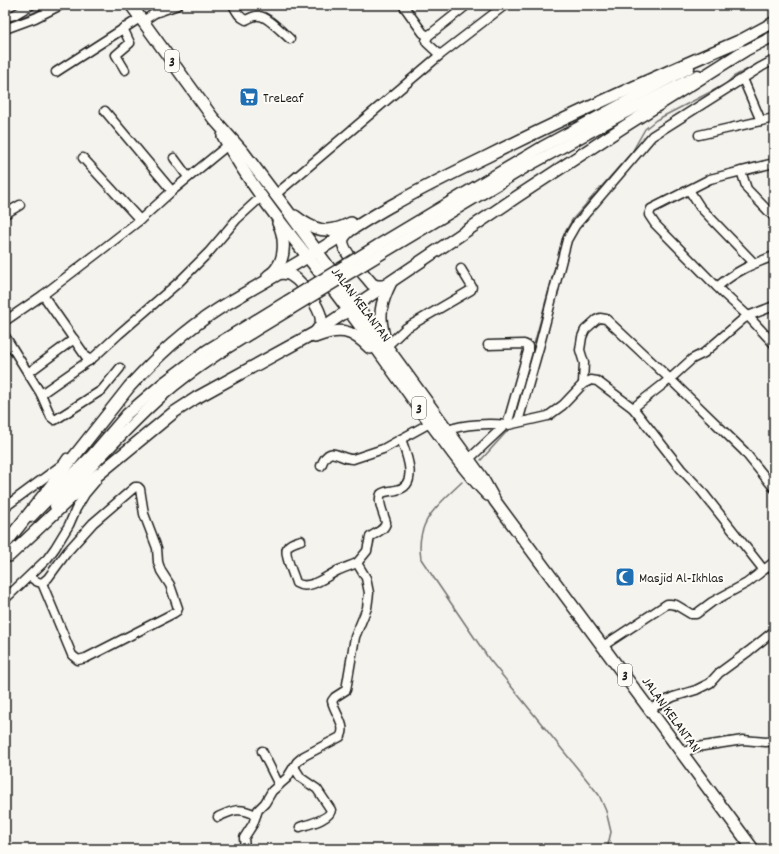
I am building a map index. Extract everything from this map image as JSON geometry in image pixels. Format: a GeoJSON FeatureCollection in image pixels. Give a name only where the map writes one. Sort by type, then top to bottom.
{"type":"FeatureCollection","features":[{"type":"Feature","properties":{"kind":"highway","name":"JALAN KELANTAN"},"geometry":{"type":"LineString","coordinates":[[131,5],[213,118],[244,153],[287,210],[313,254],[352,307],[390,367],[430,423],[474,482],[495,501]]}},
{"type":"Feature","properties":{"kind":"highway"},"geometry":{"type":"LineString","coordinates":[[5,544],[104,418],[146,369],[192,327],[217,310],[313,254],[395,203],[528,136],[678,66],[739,41]]}},
{"type":"Feature","properties":{"kind":"highway"},"geometry":{"type":"LineString","coordinates":[[7,558],[76,493],[172,413],[196,398],[316,332],[605,139],[744,51]]}},
{"type":"Feature","properties":{"kind":"highway","name":"JALAN KELANTAN"},"geometry":{"type":"LineString","coordinates":[[213,118],[228,145],[264,200],[313,254]]}},
{"type":"Feature","properties":{"kind":"highway"},"geometry":{"type":"LineString","coordinates":[[246,293],[276,269],[282,256],[284,241],[280,224],[264,200]]}},
{"type":"Feature","properties":{"kind":"highway"},"geometry":{"type":"LineString","coordinates":[[287,210],[303,223],[316,230],[335,230],[374,211],[395,203]]}},
{"type":"Feature","properties":{"kind":"highway"},"geometry":{"type":"LineString","coordinates":[[350,230],[344,238],[343,243],[346,252],[372,284],[377,286],[388,283]]}},
{"type":"Feature","properties":{"kind":"highway"},"geometry":{"type":"LineString","coordinates":[[280,273],[287,273],[302,285],[318,308],[321,315],[321,324],[316,332]]}},
{"type":"Feature","properties":{"kind":"highway"},"geometry":{"type":"LineString","coordinates":[[387,346],[382,330],[380,312],[388,283]]}},
{"type":"Feature","properties":{"kind":"highway","name":"JALAN KELANTAN"},"geometry":{"type":"LineString","coordinates":[[352,307],[387,346],[481,476],[495,501],[753,849]]}},
{"type":"Feature","properties":{"kind":"highway"},"geometry":{"type":"LineString","coordinates":[[296,344],[336,330],[350,333],[362,339],[390,367]]}},
{"type":"Feature","properties":{"kind":"main road"},"geometry":{"type":"LineString","coordinates":[[7,558],[133,423],[164,395],[214,356],[289,305],[542,147],[774,22]]}},
{"type":"Feature","properties":{"kind":"main road"},"geometry":{"type":"LineString","coordinates":[[380,249],[619,116],[774,36]]}},
{"type":"Feature","properties":{"kind":"main road"},"geometry":{"type":"LineString","coordinates":[[5,544],[92,455],[127,414],[185,365],[207,350],[289,305]]}},
{"type":"Feature","properties":{"kind":"street"},"geometry":{"type":"LineString","coordinates":[[5,17],[61,5]]}},
{"type":"Feature","properties":{"kind":"street"},"geometry":{"type":"LineString","coordinates":[[56,72],[123,28],[178,5]]}},
{"type":"Feature","properties":{"kind":"street"},"geometry":{"type":"LineString","coordinates":[[233,5],[242,18],[246,20],[257,15],[262,16],[290,39]]}},
{"type":"Feature","properties":{"kind":"street"},"geometry":{"type":"LineString","coordinates":[[404,5],[438,54]]}},
{"type":"Feature","properties":{"kind":"street"},"geometry":{"type":"LineString","coordinates":[[428,39],[467,5]]}},
{"type":"Feature","properties":{"kind":"street"},"geometry":{"type":"LineString","coordinates":[[275,195],[438,54],[505,5]]}},
{"type":"Feature","properties":{"kind":"street"},"geometry":{"type":"LineString","coordinates":[[5,29],[32,11]]}},
{"type":"Feature","properties":{"kind":"street"},"geometry":{"type":"LineString","coordinates":[[123,28],[130,43],[116,55],[125,70]]}},
{"type":"Feature","properties":{"kind":"street"},"geometry":{"type":"LineString","coordinates":[[518,422],[567,240],[571,233],[609,185],[652,136],[774,60]]}},
{"type":"Feature","properties":{"kind":"street"},"geometry":{"type":"LineString","coordinates":[[744,79],[760,121]]}},
{"type":"Feature","properties":{"kind":"street"},"geometry":{"type":"LineString","coordinates":[[105,111],[172,191]]}},
{"type":"Feature","properties":{"kind":"street"},"geometry":{"type":"LineString","coordinates":[[699,135],[774,118]]}},
{"type":"Feature","properties":{"kind":"street"},"geometry":{"type":"LineString","coordinates":[[5,321],[43,295],[140,220],[188,177],[228,145]]}},
{"type":"Feature","properties":{"kind":"street"},"geometry":{"type":"LineString","coordinates":[[83,158],[140,220]]}},
{"type":"Feature","properties":{"kind":"street"},"geometry":{"type":"LineString","coordinates":[[174,158],[188,177]]}},
{"type":"Feature","properties":{"kind":"street"},"geometry":{"type":"LineString","coordinates":[[774,163],[710,179],[651,209],[649,215],[655,224],[723,293],[748,316],[774,344]]}},
{"type":"Feature","properties":{"kind":"street"},"geometry":{"type":"LineString","coordinates":[[741,171],[747,189],[772,213]]}},
{"type":"Feature","properties":{"kind":"street"},"geometry":{"type":"LineString","coordinates":[[688,190],[700,207],[754,263]]}},
{"type":"Feature","properties":{"kind":"street"},"geometry":{"type":"LineString","coordinates":[[42,394],[89,361],[179,282],[210,252],[237,219],[264,200]]}},
{"type":"Feature","properties":{"kind":"street"},"geometry":{"type":"LineString","coordinates":[[5,214],[20,205]]}},
{"type":"Feature","properties":{"kind":"street"},"geometry":{"type":"LineString","coordinates":[[717,286],[732,275],[754,263],[774,256]]}},
{"type":"Feature","properties":{"kind":"street"},"geometry":{"type":"LineString","coordinates":[[387,346],[406,328],[471,290],[472,288],[461,270]]}},
{"type":"Feature","properties":{"kind":"street"},"geometry":{"type":"LineString","coordinates":[[43,295],[89,361]]}},
{"type":"Feature","properties":{"kind":"street"},"geometry":{"type":"LineString","coordinates":[[633,408],[670,379],[692,359],[704,352],[748,316],[774,306]]}},
{"type":"Feature","properties":{"kind":"street"},"geometry":{"type":"LineString","coordinates":[[583,384],[584,363],[580,350],[582,337],[585,330],[600,318],[606,319],[744,451],[774,488]]}},
{"type":"Feature","properties":{"kind":"street"},"geometry":{"type":"LineString","coordinates":[[5,336],[42,394],[51,417],[53,418],[57,419],[102,390],[120,368]]}},
{"type":"Feature","properties":{"kind":"street"},"geometry":{"type":"LineString","coordinates":[[28,373],[74,340]]}},
{"type":"Feature","properties":{"kind":"street"},"geometry":{"type":"LineString","coordinates":[[469,459],[507,425],[528,351],[528,346],[524,344],[488,345]]}},
{"type":"Feature","properties":{"kind":"street"},"geometry":{"type":"LineString","coordinates":[[448,430],[457,427],[499,424],[507,425],[548,416],[563,405],[583,384],[591,380],[597,381],[633,408],[681,469],[700,489],[763,569]]}},
{"type":"Feature","properties":{"kind":"street"},"geometry":{"type":"LineString","coordinates":[[5,507],[63,464],[104,418]]}},
{"type":"Feature","properties":{"kind":"street"},"geometry":{"type":"LineString","coordinates":[[321,466],[324,458],[331,454],[337,454],[348,459],[353,459],[383,449],[430,423]]}},
{"type":"Feature","properties":{"kind":"street"},"geometry":{"type":"LineString","coordinates":[[301,540],[290,544],[286,553],[296,583],[300,585],[314,584],[337,571],[357,563],[367,552],[370,536],[384,528],[386,522],[380,501],[380,495],[400,489],[406,485],[410,476],[409,461],[401,438]]}},
{"type":"Feature","properties":{"kind":"street"},"geometry":{"type":"LineString","coordinates":[[5,599],[47,559],[69,525],[85,494],[108,466]]}},
{"type":"Feature","properties":{"kind":"street"},"geometry":{"type":"LineString","coordinates":[[30,576],[36,582],[42,583],[48,578],[67,552],[93,523],[138,486],[140,489],[144,514],[157,548],[158,562],[161,571],[170,585],[178,608],[174,613],[86,658],[78,660],[72,655],[42,583]]}},
{"type":"Feature","properties":{"kind":"street"},"geometry":{"type":"LineString","coordinates":[[603,646],[667,604],[676,605],[691,614],[696,614],[712,602],[747,583],[763,569],[774,562]]}},
{"type":"Feature","properties":{"kind":"street"},"geometry":{"type":"LineString","coordinates":[[245,849],[244,838],[258,810],[265,803],[272,791],[288,778],[297,762],[304,756],[340,737],[342,734],[343,729],[332,701],[335,697],[346,690],[355,637],[367,608],[369,593],[366,578],[357,563]]}},
{"type":"Feature","properties":{"kind":"street"},"geometry":{"type":"LineString","coordinates":[[650,709],[673,697],[696,690],[710,683],[718,673],[774,631]]}},
{"type":"Feature","properties":{"kind":"street"},"geometry":{"type":"LineString","coordinates":[[682,753],[697,747],[743,740],[766,742],[774,741]]}},
{"type":"Feature","properties":{"kind":"street"},"geometry":{"type":"LineString","coordinates":[[262,751],[279,785]]}},
{"type":"Feature","properties":{"kind":"street"},"geometry":{"type":"LineString","coordinates":[[294,767],[301,778],[317,789],[331,810],[328,817],[300,827]]}},
{"type":"Feature","properties":{"kind":"street"},"geometry":{"type":"LineString","coordinates":[[218,817],[231,811],[241,809],[256,815]]}},
{"type":"Feature","properties":{"kind":"waterway"},"geometry":{"type":"LineString","coordinates":[[5,24],[52,5]]}},
{"type":"Feature","properties":{"kind":"waterway"},"geometry":{"type":"LineString","coordinates":[[514,418],[564,234],[572,220],[632,152],[645,129],[656,120],[726,84],[733,77],[774,55]]}},
{"type":"Feature","properties":{"kind":"waterway"},"geometry":{"type":"LineString","coordinates":[[481,460],[510,428]]}},
{"type":"Feature","properties":{"kind":"waterway"},"geometry":{"type":"LineString","coordinates":[[462,482],[436,507],[425,524],[421,534],[421,559],[489,659],[599,795],[606,811],[611,832],[607,849]]}},
{"type":"Feature","properties":{"kind":"place","name":"TreLeaf"},"geometry":{"type":"Point","coordinates":[249,97]}},
{"type":"Feature","properties":{"kind":"place","name":"Masjid Al-Ikhlas"},"geometry":{"type":"Point","coordinates":[625,577]}}]}
